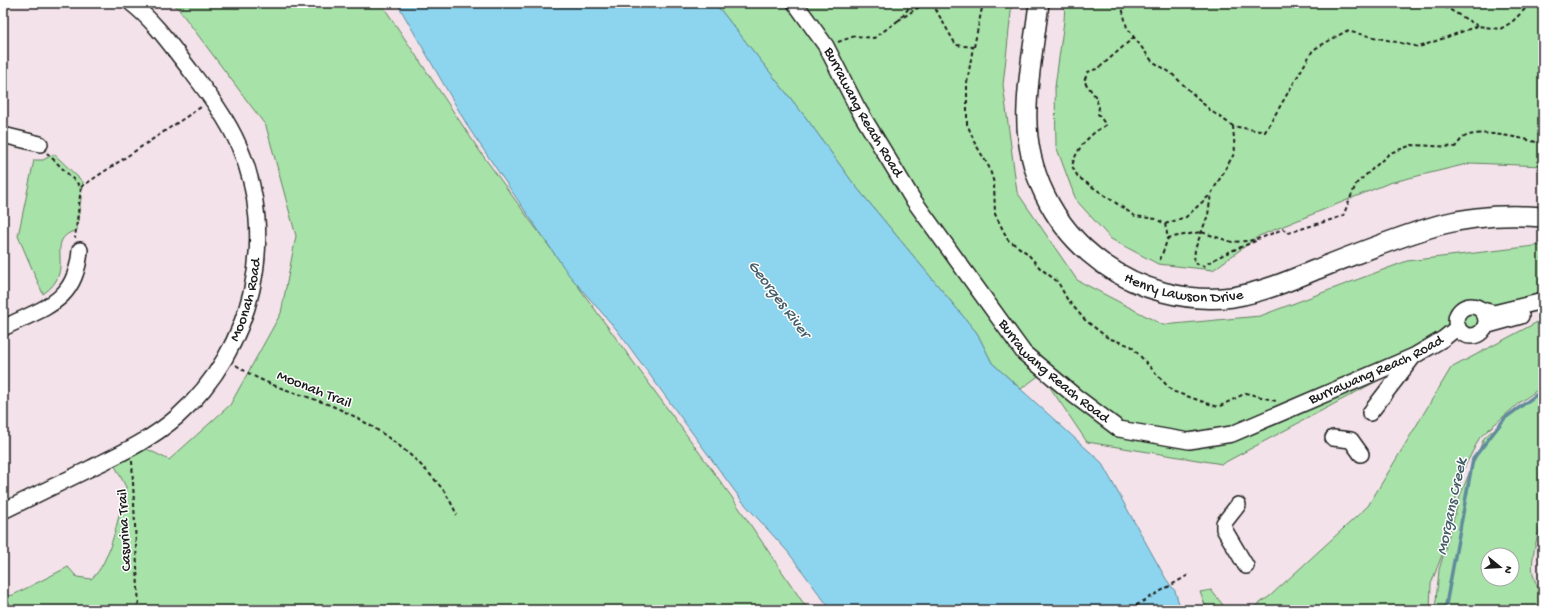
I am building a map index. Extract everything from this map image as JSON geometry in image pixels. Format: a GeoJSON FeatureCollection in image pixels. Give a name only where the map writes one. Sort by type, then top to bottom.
{"type":"FeatureCollection","features":[{"type":"Feature","properties":{"kind":"main road","name":"Henry Lawson Drive"},"geometry":{"type":"LineString","coordinates":[[1039,3],[1026,110],[1028,141],[1039,182],[1053,210],[1081,246],[1106,266],[1141,285],[1190,297],[1232,297],[1275,286],[1371,248],[1438,226],[1488,216],[1543,217]]}},
{"type":"Feature","properties":{"kind":"street","name":"Moonah Road"},"geometry":{"type":"LineString","coordinates":[[3,511],[132,448],[158,432],[188,406],[212,378],[225,358],[246,311],[257,260],[257,214],[248,172],[239,145],[226,120],[212,99],[157,27],[131,3]]}},
{"type":"Feature","properties":{"kind":"street","name":"Burrawang Reach Road"},"geometry":{"type":"LineString","coordinates":[[796,3],[826,46],[857,107],[912,198],[1024,353],[1075,396],[1119,429],[1189,441],[1232,434],[1414,356],[1443,339],[1458,327]]}},
{"type":"Feature","properties":{"kind":"street"},"geometry":{"type":"LineString","coordinates":[[3,135],[40,144]]}},
{"type":"Feature","properties":{"kind":"street"},"geometry":{"type":"LineString","coordinates":[[3,328],[46,307],[62,296],[73,282],[76,274],[80,250]]}},
{"type":"Feature","properties":{"kind":"street"},"geometry":{"type":"LineString","coordinates":[[1482,310],[1486,319],[1485,326],[1479,334],[1472,336],[1462,333],[1458,327],[1457,317],[1463,308],[1473,306],[1494,313],[1543,301]]}},
{"type":"Feature","properties":{"kind":"street"},"geometry":{"type":"LineString","coordinates":[[1485,326],[1543,309]]}},
{"type":"Feature","properties":{"kind":"street"},"geometry":{"type":"LineString","coordinates":[[1370,413],[1414,356]]}},
{"type":"Feature","properties":{"kind":"street"},"geometry":{"type":"LineString","coordinates":[[1334,438],[1351,440],[1361,454]]}},
{"type":"Feature","properties":{"kind":"street"},"geometry":{"type":"LineString","coordinates":[[1238,505],[1224,523],[1224,530],[1246,566]]}},
{"type":"Feature","properties":{"kind":"path"},"geometry":{"type":"LineString","coordinates":[[899,20],[913,3]]}},
{"type":"Feature","properties":{"kind":"path"},"geometry":{"type":"LineString","coordinates":[[826,46],[855,36],[874,38],[926,3]]}},
{"type":"Feature","properties":{"kind":"path"},"geometry":{"type":"LineString","coordinates":[[974,47],[983,3]]}},
{"type":"Feature","properties":{"kind":"path"},"geometry":{"type":"LineString","coordinates":[[1121,3],[1127,28],[1152,60],[1171,73],[1211,111],[1233,126],[1265,132],[1313,50],[1346,31],[1419,48],[1478,26]]}},
{"type":"Feature","properties":{"kind":"path"},"geometry":{"type":"LineString","coordinates":[[1438,3],[1478,26],[1500,29],[1512,22],[1531,3]]}},
{"type":"Feature","properties":{"kind":"path"},"geometry":{"type":"LineString","coordinates":[[1134,38],[1099,68],[1088,72],[1084,81],[1095,96],[1099,107],[1098,114],[1106,125],[1093,132],[1083,144],[1074,156],[1072,166],[1078,177],[1135,216],[1156,220],[1165,224],[1186,217],[1211,194]]}},
{"type":"Feature","properties":{"kind":"path"},"geometry":{"type":"LineString","coordinates":[[80,250],[75,237],[81,187],[199,108]]}},
{"type":"Feature","properties":{"kind":"path"},"geometry":{"type":"LineString","coordinates":[[1233,126],[1235,152],[1211,194],[1207,207],[1208,215],[1195,249],[1194,263],[1204,266],[1219,256],[1283,229],[1288,233],[1343,216],[1356,184],[1390,153],[1412,145],[1455,147],[1464,137],[1481,134],[1518,137],[1543,144]]}},
{"type":"Feature","properties":{"kind":"path"},"geometry":{"type":"LineString","coordinates":[[40,144],[48,155],[81,187]]}},
{"type":"Feature","properties":{"kind":"path"},"geometry":{"type":"LineString","coordinates":[[1160,260],[1168,238],[1165,224]]}},
{"type":"Feature","properties":{"kind":"path"},"geometry":{"type":"LineString","coordinates":[[1168,238],[1201,232],[1232,242],[1261,238]]}},
{"type":"Feature","properties":{"kind":"path","name":"Moonah Trail"},"geometry":{"type":"LineString","coordinates":[[225,358],[254,378],[339,409],[385,435],[417,461],[444,491],[457,515]]}},
{"type":"Feature","properties":{"kind":"path","name":"Casurina Trail"},"geometry":{"type":"LineString","coordinates":[[132,448],[139,610]]}},
{"type":"Feature","properties":{"kind":"path"},"geometry":{"type":"LineString","coordinates":[[1130,609],[1190,574]]}},
{"type":"Feature","properties":{"kind":"path"},"geometry":{"type":"LineString","coordinates":[[3,589],[8,600],[9,610]]}},
{"type":"Feature","properties":{"kind":"green space"},"geometry":{"type":"Polygon","coordinates":[[[172,3],[381,3],[481,153],[731,496],[808,610],[3,610],[3,597],[13,595],[68,567],[77,577],[91,579],[98,572],[109,550],[126,487],[115,466],[147,449],[169,460],[230,405],[281,313],[296,236],[266,126],[177,7],[172,3]]]}},
{"type":"Feature","properties":{"kind":"green space"},"geometry":{"type":"Polygon","coordinates":[[[715,3],[1012,3],[1003,85],[1017,192],[1077,280],[1163,325],[1260,316],[1407,261],[1543,245],[1543,292],[1222,464],[1087,442],[1041,374],[1021,389],[992,363],[977,333],[853,183],[807,119],[715,3]]]}},
{"type":"Feature","properties":{"kind":"green space"},"geometry":{"type":"Polygon","coordinates":[[[1065,3],[1543,3],[1543,166],[1471,163],[1389,183],[1259,236],[1213,270],[1158,264],[1111,239],[1076,200],[1056,146],[1055,87],[1065,3]]]}},
{"type":"Feature","properties":{"kind":"green space"},"geometry":{"type":"Polygon","coordinates":[[[54,154],[83,182],[77,230],[67,235],[62,241],[58,275],[53,285],[43,294],[18,236],[34,160],[43,160],[54,154]]]}},
{"type":"Feature","properties":{"kind":"green space"},"geometry":{"type":"Polygon","coordinates":[[[1543,319],[1543,386],[1519,403],[1480,437],[1463,470],[1442,555],[1431,584],[1430,610],[1250,610],[1270,596],[1368,506],[1451,368],[1543,319]]]}},
{"type":"Feature","properties":{"kind":"green space"},"geometry":{"type":"Polygon","coordinates":[[[1543,391],[1543,519],[1535,546],[1532,568],[1542,601],[1543,610],[1435,610],[1439,570],[1461,493],[1484,438],[1519,407],[1543,391]]]}},
{"type":"Feature","properties":{"kind":"green space"},"geometry":{"type":"Polygon","coordinates":[[[1211,590],[1227,610],[1207,610],[1200,592],[1211,590]]]}},
{"type":"Feature","properties":{"kind":"water","name":"Georges River"},"geometry":{"type":"Polygon","coordinates":[[[397,3],[715,3],[807,119],[853,183],[977,333],[992,363],[1101,462],[1166,579],[1175,591],[1181,610],[831,610],[788,552],[742,501],[617,330],[569,275],[470,130],[397,3]]]}},
{"type":"Feature","properties":{"kind":"waterway","name":"Morgans Creek"},"geometry":{"type":"LineString","coordinates":[[1445,610],[1473,459],[1505,418],[1543,390]]}}]}
